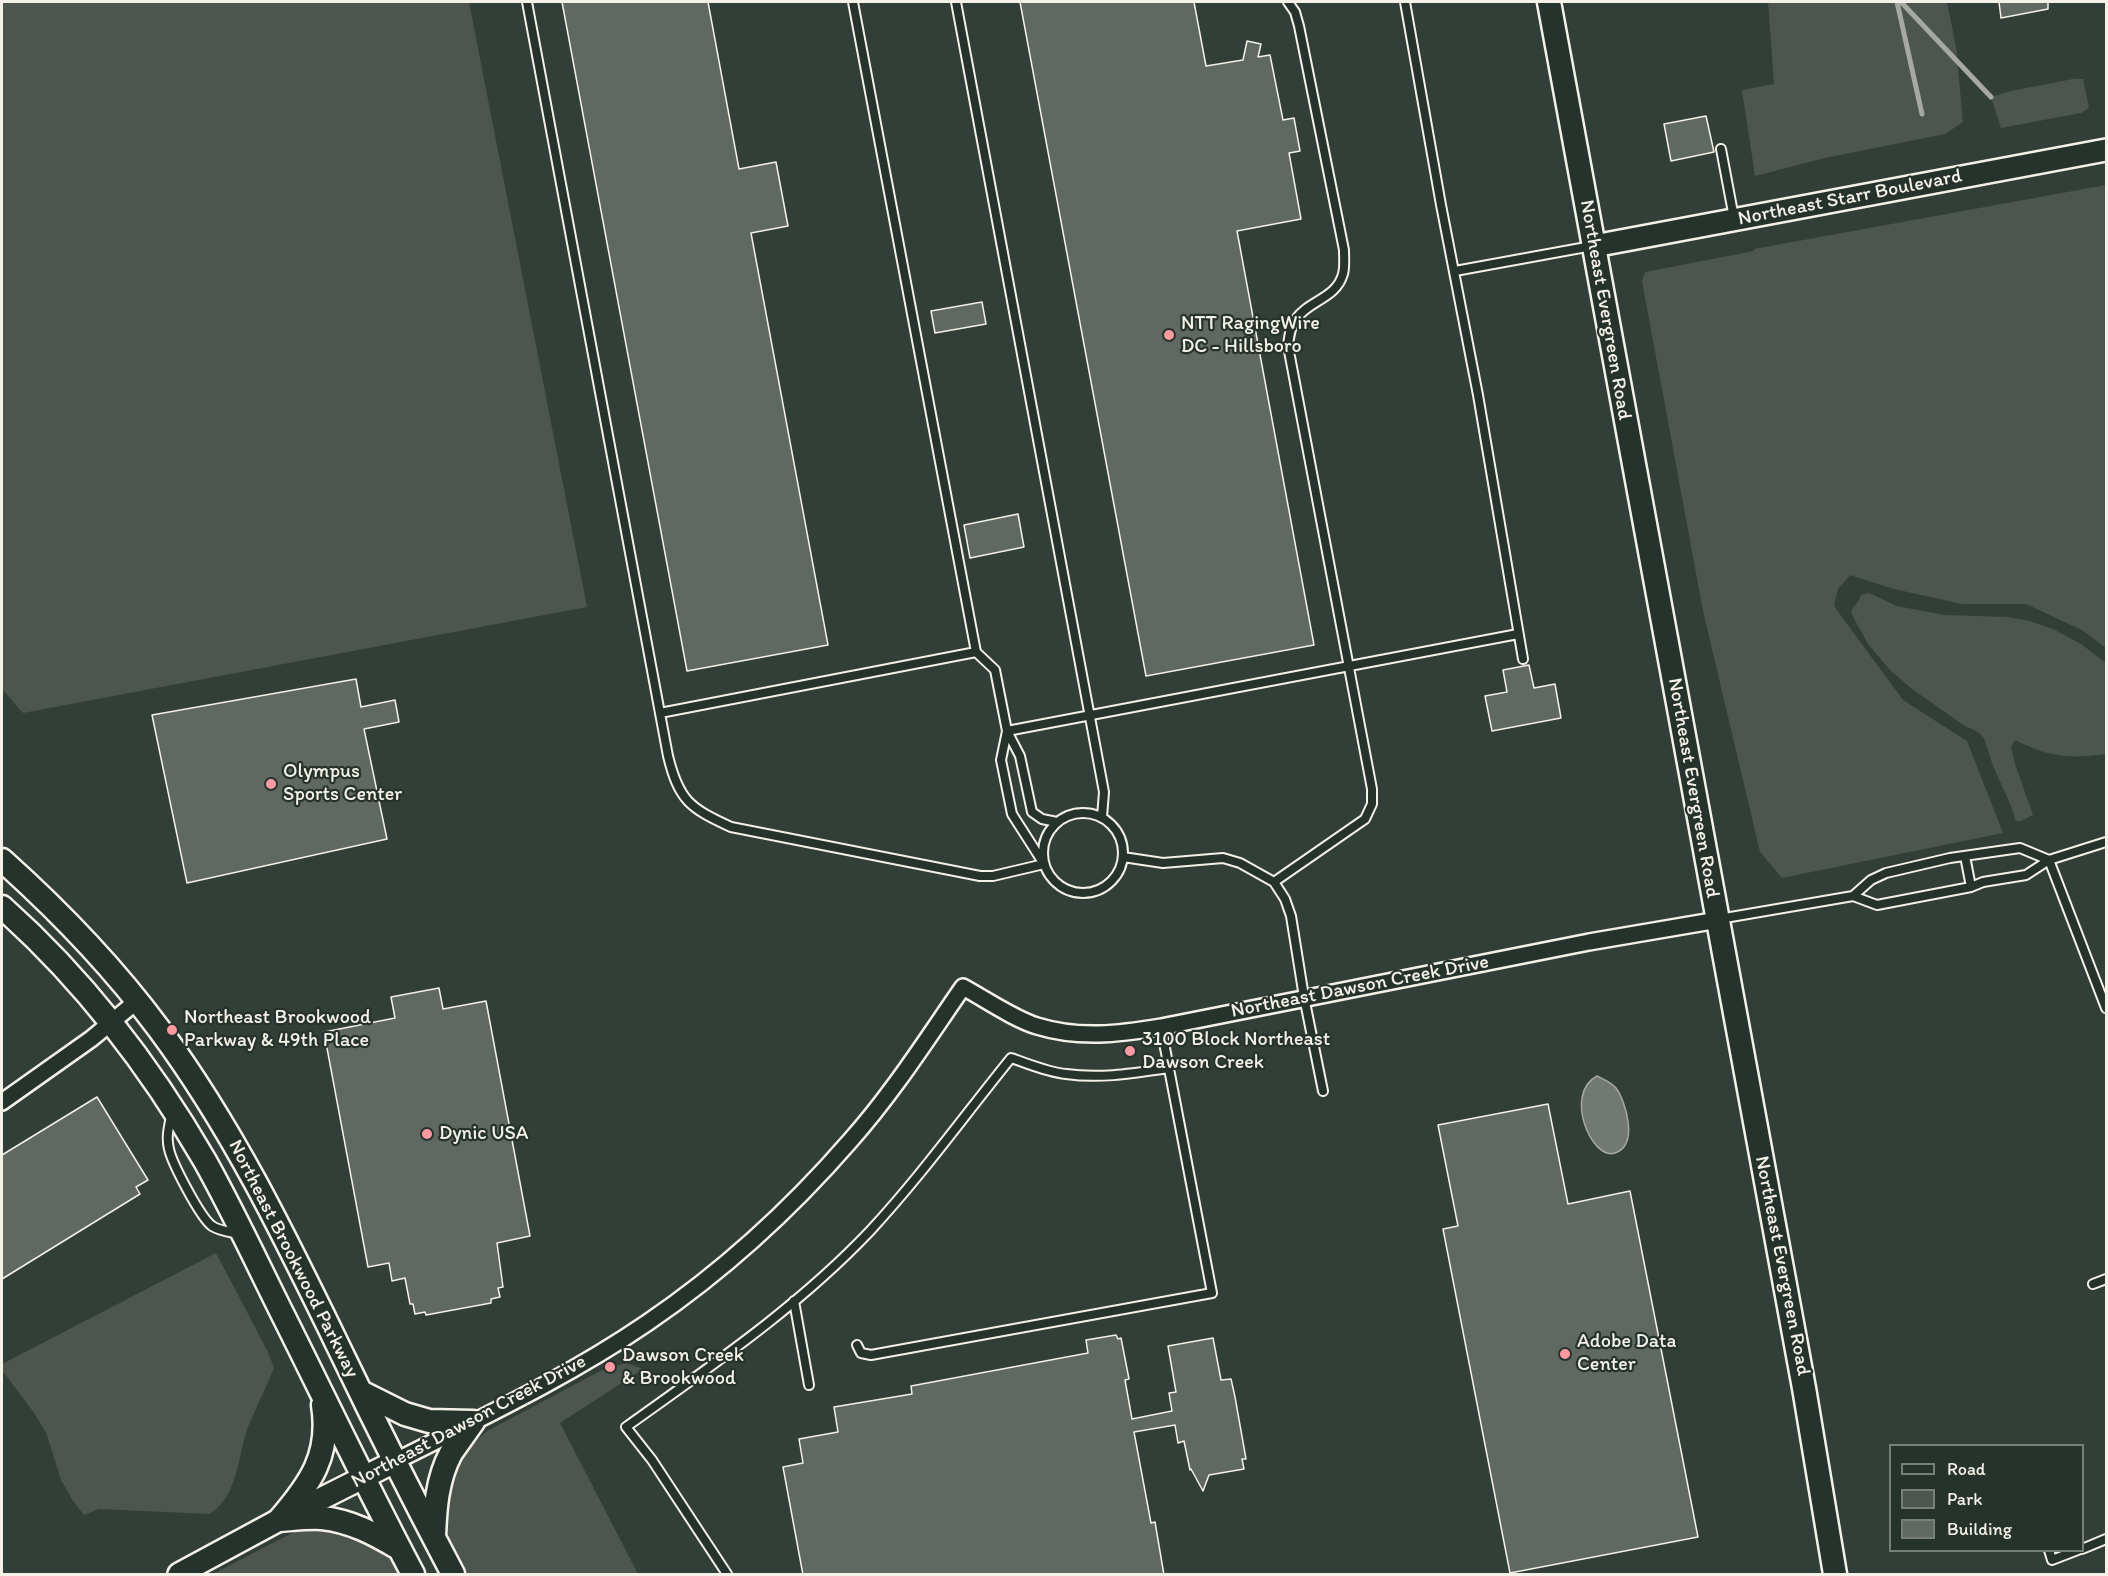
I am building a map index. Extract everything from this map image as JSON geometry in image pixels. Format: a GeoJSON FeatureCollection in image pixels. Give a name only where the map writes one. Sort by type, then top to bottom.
{"type":"FeatureCollection","features":[{"type":"Feature","properties":{"kind":"main road","name":"Northeast Evergreen Road"},"geometry":{"type":"LineString","coordinates":[[1549,2],[1804,1388],[1835,1575]]}},
{"type":"Feature","properties":{"kind":"main road","name":"Northeast Brookwood Parkway"},"geometry":{"type":"LineString","coordinates":[[2,860],[70,927],[137,1001],[160,1031],[235,1144],[281,1228],[360,1392],[453,1575]]}},
{"type":"Feature","properties":{"kind":"main road","name":"Northeast Brookwood Parkway"},"geometry":{"type":"LineString","coordinates":[[2,907],[58,961],[112,1022],[173,1109],[204,1160],[243,1235],[413,1575]]}},
{"type":"Feature","properties":{"kind":"main road"},"geometry":{"type":"LineString","coordinates":[[279,1520],[304,1491],[313,1476],[321,1453],[326,1421],[321,1392]]}},
{"type":"Feature","properties":{"kind":"main road"},"geometry":{"type":"LineString","coordinates":[[360,1392],[405,1414],[429,1420],[473,1422]]}},
{"type":"Feature","properties":{"kind":"main road"},"geometry":{"type":"LineString","coordinates":[[434,1539],[438,1493],[445,1470],[451,1454],[473,1422]]}},
{"type":"Feature","properties":{"kind":"main road"},"geometry":{"type":"LineString","coordinates":[[279,1520],[320,1518],[335,1520],[357,1526],[400,1549]]}},
{"type":"Feature","properties":{"kind":"street","name":"Northeast Starr Boulevard"},"geometry":{"type":"LineString","coordinates":[[1594,246],[2106,150]]}},
{"type":"Feature","properties":{"kind":"street","name":"Northeast Dawson Creek Drive"},"geometry":{"type":"LineString","coordinates":[[179,1575],[279,1520],[559,1377],[648,1323],[727,1262],[777,1218],[851,1141],[896,1083],[963,987],[1035,1025],[1084,1035],[1106,1035],[1161,1027],[1577,944],[1718,920]]}},
{"type":"Feature","properties":{"kind":"street"},"geometry":{"type":"LineString","coordinates":[[2,1102],[91,1039],[137,1001]]}},
{"type":"Feature","properties":{"kind":"lane"},"geometry":{"type":"LineString","coordinates":[[527,2],[668,756],[678,790],[705,815],[731,827],[980,876],[993,876],[1044,864]]}},
{"type":"Feature","properties":{"kind":"lane"},"geometry":{"type":"LineString","coordinates":[[853,2],[976,652],[995,670],[1007,731],[1020,756],[1032,812],[1042,819],[1057,822]]}},
{"type":"Feature","properties":{"kind":"lane"},"geometry":{"type":"LineString","coordinates":[[956,2],[1104,792],[1102,817]]}},
{"type":"Feature","properties":{"kind":"lane"},"geometry":{"type":"LineString","coordinates":[[1274,882],[1365,819],[1372,804],[1372,789],[1350,666],[1288,346],[1290,333],[1297,317],[1325,298],[1339,283],[1343,273],[1344,250],[1299,26],[1288,2]]}},
{"type":"Feature","properties":{"kind":"lane"},"geometry":{"type":"LineString","coordinates":[[1405,2],[1478,395],[1523,659]]}},
{"type":"Feature","properties":{"kind":"lane"},"geometry":{"type":"LineString","coordinates":[[1721,149],[1734,220]]}},
{"type":"Feature","properties":{"kind":"lane"},"geometry":{"type":"LineString","coordinates":[[1455,271],[1594,246]]}},
{"type":"Feature","properties":{"kind":"lane"},"geometry":{"type":"LineString","coordinates":[[1007,731],[1518,634]]}},
{"type":"Feature","properties":{"kind":"lane"},"geometry":{"type":"LineString","coordinates":[[660,713],[976,652]]}},
{"type":"Feature","properties":{"kind":"lane"},"geometry":{"type":"LineString","coordinates":[[1007,731],[1001,760],[1011,814],[1044,864],[1051,879],[1064,889],[1078,893],[1095,892],[1108,884],[1118,872],[1123,857],[1122,841],[1114,827],[1102,817],[1087,813],[1071,814],[1057,822],[1047,834],[1042,849],[1044,864]]}},
{"type":"Feature","properties":{"kind":"lane"},"geometry":{"type":"LineString","coordinates":[[1718,920],[1853,896],[1876,905],[1971,887],[1983,882],[2026,874],[2049,860],[2106,842]]}},
{"type":"Feature","properties":{"kind":"lane"},"geometry":{"type":"LineString","coordinates":[[1853,896],[1871,880],[1886,873],[1950,858],[2020,848],[2049,860],[2106,1008]]}},
{"type":"Feature","properties":{"kind":"lane"},"geometry":{"type":"LineString","coordinates":[[1965,856],[1971,887]]}},
{"type":"Feature","properties":{"kind":"lane"},"geometry":{"type":"LineString","coordinates":[[1123,857],[1163,863],[1223,858],[1247,866],[1274,882],[1285,899],[1291,916],[1323,1091]]}},
{"type":"Feature","properties":{"kind":"lane"},"geometry":{"type":"LineString","coordinates":[[857,1346],[861,1353],[871,1355],[1212,1293],[1161,1027]]}},
{"type":"Feature","properties":{"kind":"lane"},"geometry":{"type":"LineString","coordinates":[[727,1575],[652,1460],[626,1427],[758,1333],[835,1265],[877,1223],[919,1175],[1011,1058],[1063,1074],[1087,1076],[1114,1076],[1170,1068]]}},
{"type":"Feature","properties":{"kind":"lane"},"geometry":{"type":"LineString","coordinates":[[2092,1284],[2106,1279]]}},
{"type":"Feature","properties":{"kind":"lane"},"geometry":{"type":"LineString","coordinates":[[794,1301],[809,1385]]}},
{"type":"Feature","properties":{"kind":"lane"},"geometry":{"type":"LineString","coordinates":[[2084,1548],[2106,1539]]}},
{"type":"Feature","properties":{"kind":"lane"},"geometry":{"type":"LineString","coordinates":[[2049,1552],[2052,1560],[2075,1552]]}},
{"type":"Feature","properties":{"kind":"green space"},"geometry":{"type":"Polygon","coordinates":[[[2,2],[469,2],[587,607],[23,713],[2,689],[2,2]]]}},
{"type":"Feature","properties":{"kind":"green space"},"geometry":{"type":"Polygon","coordinates":[[[1768,2],[1947,2],[1956,47],[1963,122],[1945,134],[1825,158],[1755,176],[1742,90],[1774,84],[1768,2]]]}},
{"type":"Feature","properties":{"kind":"green space"},"geometry":{"type":"Polygon","coordinates":[[[2073,79],[2083,79],[2089,108],[2081,113],[2001,128],[1991,97],[2073,79]]]}},
{"type":"Feature","properties":{"kind":"green space"},"geometry":{"type":"Polygon","coordinates":[[[2106,185],[2106,648],[2082,630],[2026,604],[1962,604],[1894,589],[1850,575],[1838,589],[1834,606],[1903,700],[1967,741],[2003,833],[1782,878],[1760,852],[1703,611],[1642,281],[1645,272],[1754,251],[1754,249],[2106,185]]]}},
{"type":"Feature","properties":{"kind":"green space"},"geometry":{"type":"Polygon","coordinates":[[[1869,593],[1897,606],[1945,615],[2007,617],[2030,621],[2055,630],[2081,644],[2106,663],[2106,754],[2059,755],[2038,750],[2015,740],[2011,747],[2015,764],[2033,815],[2016,821],[1984,738],[1912,689],[1890,670],[1868,644],[1851,613],[1861,595],[1869,593]]]}},
{"type":"Feature","properties":{"kind":"green space"},"geometry":{"type":"Polygon","coordinates":[[[216,1253],[268,1352],[274,1368],[248,1427],[236,1474],[227,1496],[210,1514],[99,1509],[84,1515],[61,1480],[46,1432],[2,1370],[2,1364],[216,1253]]]}},
{"type":"Feature","properties":{"kind":"green space"},"geometry":{"type":"Polygon","coordinates":[[[627,1363],[643,1369],[560,1423],[638,1574],[463,1574],[442,1525],[446,1485],[463,1451],[489,1430],[606,1368],[627,1363]]]}},
{"type":"Feature","properties":{"kind":"green space"},"geometry":{"type":"Polygon","coordinates":[[[337,1526],[389,1555],[402,1574],[213,1574],[292,1533],[304,1529],[337,1526]]]}},
{"type":"Feature","properties":{"kind":"shaded area"},"geometry":{"type":"Polygon","coordinates":[[[1597,1076],[1616,1088],[1626,1113],[1627,1141],[1615,1153],[1606,1153],[1598,1147],[1590,1137],[1585,1124],[1582,1097],[1587,1085],[1597,1076]]]}},
{"type":"Feature","properties":{"kind":"building"},"geometry":{"type":"Polygon","coordinates":[[[562,2],[708,2],[739,169],[776,162],[788,226],[751,233],[828,645],[687,671],[562,2]]]}},
{"type":"Feature","properties":{"kind":"building","name":"NTT RagingWire DC - Hillsboro"},"geometry":{"type":"Polygon","coordinates":[[[1020,2],[1194,2],[1206,66],[1243,60],[1247,41],[1261,44],[1258,57],[1270,55],[1283,120],[1294,118],[1300,151],[1289,153],[1301,219],[1237,231],[1314,645],[1146,676],[1020,2]]]}},
{"type":"Feature","properties":{"kind":"building"},"geometry":{"type":"Polygon","coordinates":[[[1999,2],[2048,2],[2048,9],[2001,18],[1999,2]]]}},
{"type":"Feature","properties":{"kind":"building"},"geometry":{"type":"Polygon","coordinates":[[[1706,116],[1714,152],[1671,161],[1664,124],[1706,116]]]}},
{"type":"Feature","properties":{"kind":"building"},"geometry":{"type":"Polygon","coordinates":[[[982,302],[986,324],[935,333],[931,311],[982,302]]]}},
{"type":"Feature","properties":{"kind":"building"},"geometry":{"type":"Polygon","coordinates":[[[1018,514],[1024,547],[970,558],[964,525],[1018,514]]]}},
{"type":"Feature","properties":{"kind":"building"},"geometry":{"type":"Polygon","coordinates":[[[1529,665],[1534,688],[1555,684],[1561,718],[1492,731],[1485,696],[1507,692],[1503,670],[1529,665]]]}},
{"type":"Feature","properties":{"kind":"building","name":"Olympus Sports Center"},"geometry":{"type":"Polygon","coordinates":[[[356,679],[361,707],[395,700],[399,722],[364,729],[387,839],[187,883],[152,715],[356,679]]]}},
{"type":"Feature","properties":{"kind":"building","name":"Dynic USA"},"geometry":{"type":"Polygon","coordinates":[[[439,988],[443,1009],[486,1001],[530,1236],[497,1243],[503,1287],[498,1288],[500,1297],[491,1299],[491,1303],[426,1315],[425,1312],[415,1314],[413,1304],[410,1304],[405,1278],[392,1281],[389,1263],[368,1267],[324,1032],[395,1018],[391,997],[439,988]]]}},
{"type":"Feature","properties":{"kind":"building"},"geometry":{"type":"Polygon","coordinates":[[[97,1097],[148,1180],[136,1187],[140,1194],[2,1279],[2,1155],[97,1097]]]}},
{"type":"Feature","properties":{"kind":"building","name":"Adobe Data Center"},"geometry":{"type":"Polygon","coordinates":[[[1548,1104],[1568,1204],[1630,1191],[1698,1537],[1510,1573],[1443,1229],[1458,1226],[1438,1125],[1548,1104]]]}},
{"type":"Feature","properties":{"kind":"building"},"geometry":{"type":"Polygon","coordinates":[[[1116,1335],[1118,1339],[1121,1338],[1129,1379],[1125,1380],[1132,1419],[1172,1411],[1169,1393],[1176,1392],[1168,1346],[1213,1338],[1221,1380],[1231,1379],[1235,1397],[1246,1459],[1242,1459],[1244,1469],[1209,1475],[1203,1491],[1190,1470],[1184,1441],[1178,1443],[1175,1425],[1134,1432],[1151,1523],[1155,1522],[1164,1575],[803,1575],[783,1467],[803,1463],[799,1439],[838,1432],[834,1407],[912,1394],[911,1386],[1088,1353],[1086,1340],[1116,1335]]]}},
{"type":"Feature","properties":{"kind":"waterway"},"geometry":{"type":"LineString","coordinates":[[1897,2],[1922,114]]}},
{"type":"Feature","properties":{"kind":"waterway"},"geometry":{"type":"LineString","coordinates":[[1901,2],[1991,97]]}},
{"type":"Feature","properties":{"kind":"place","name":"NTT RagingWire DC - Hillsboro"},"geometry":{"type":"Point","coordinates":[1169,335]}},
{"type":"Feature","properties":{"kind":"place","name":"Olympus Sports Center"},"geometry":{"type":"Point","coordinates":[271,784]}},
{"type":"Feature","properties":{"kind":"place","name":"Northeast Brookwood Parkway & 49th Place"},"geometry":{"type":"Point","coordinates":[172,1030]}},
{"type":"Feature","properties":{"kind":"place","name":"3100 Block Northeast Dawson Creek"},"geometry":{"type":"Point","coordinates":[1130,1051]}},
{"type":"Feature","properties":{"kind":"place","name":"Dynic USA"},"geometry":{"type":"Point","coordinates":[427,1134]}},
{"type":"Feature","properties":{"kind":"place","name":"Adobe Data Center"},"geometry":{"type":"Point","coordinates":[1565,1354]}},
{"type":"Feature","properties":{"kind":"place","name":"Dawson Creek & Brookwood"},"geometry":{"type":"Point","coordinates":[610,1367]}}]}
